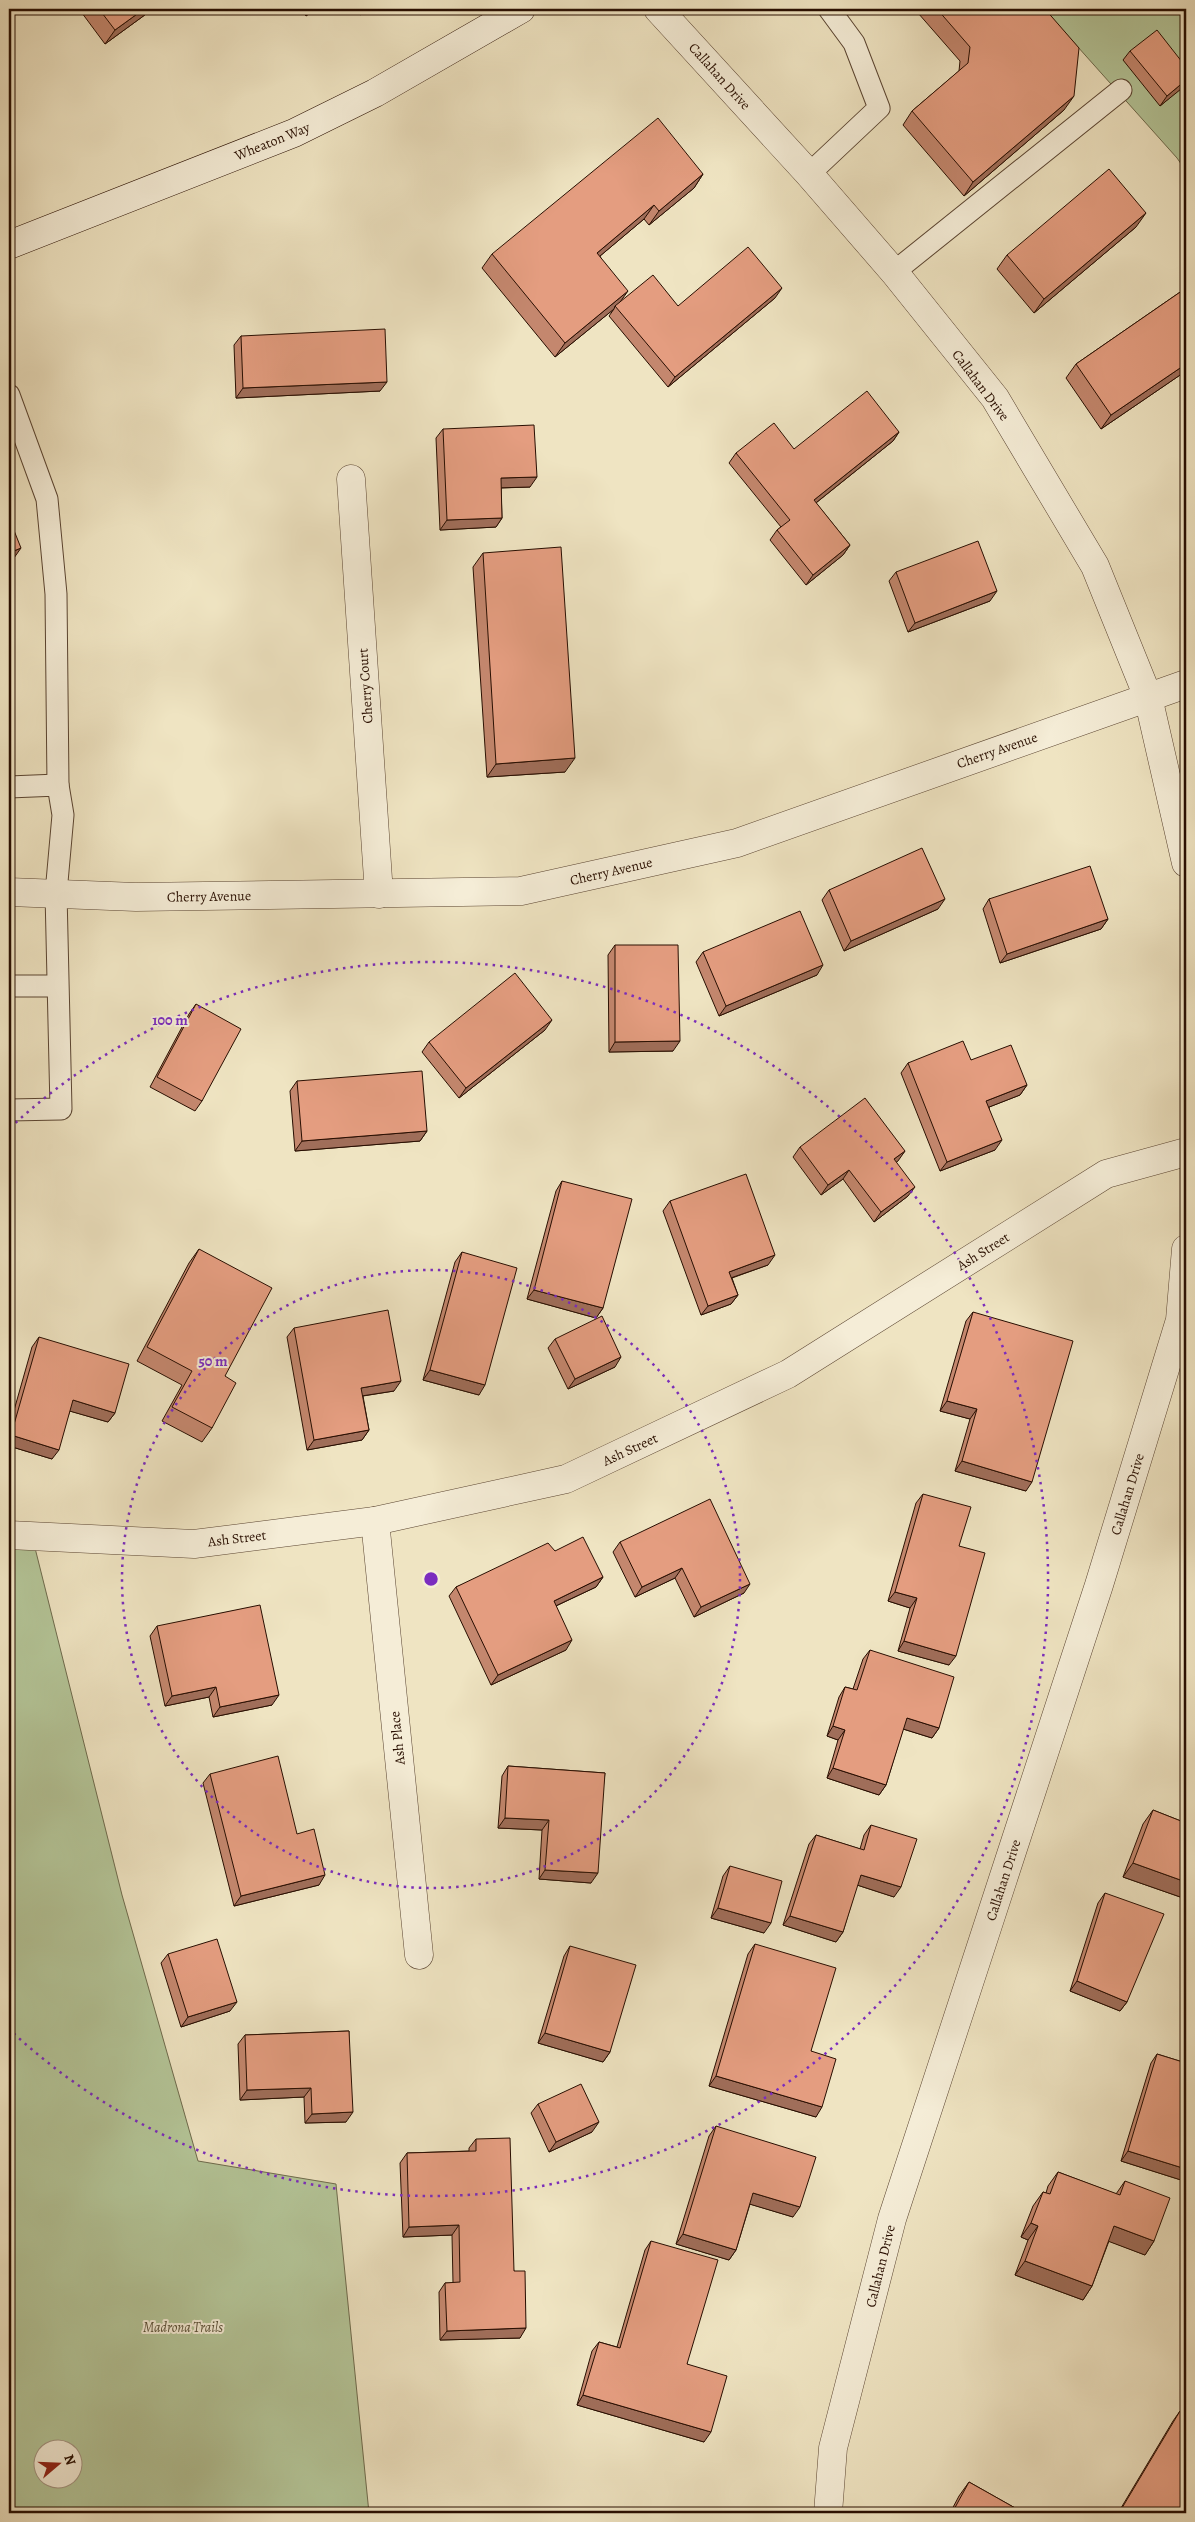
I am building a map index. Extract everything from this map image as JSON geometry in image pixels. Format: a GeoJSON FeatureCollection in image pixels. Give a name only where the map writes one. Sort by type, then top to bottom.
{"type":"FeatureCollection","features":[{"type":"Feature","properties":{"kind":"street","name":"Wheaton Way"},"geometry":{"type":"LineString","coordinates":[[9,245],[294,133],[392,84],[521,9]]}},
{"type":"Feature","properties":{"kind":"street","name":"Callahan Drive"},"geometry":{"type":"LineString","coordinates":[[658,9],[809,174],[894,272],[995,398],[1095,566],[1148,697],[1186,863]]}},
{"type":"Feature","properties":{"kind":"street","name":"Cherry Court"},"geometry":{"type":"LineString","coordinates":[[351,479],[378,894]]}},
{"type":"Feature","properties":{"kind":"street","name":"Cherry Avenue"},"geometry":{"type":"LineString","coordinates":[[9,892],[136,897],[520,891],[737,842],[1186,684]]}},
{"type":"Feature","properties":{"kind":"street","name":"Ash Street"},"geometry":{"type":"LineString","coordinates":[[9,1535],[194,1544],[375,1521],[566,1479],[788,1374],[1106,1174],[1186,1152]]}},
{"type":"Feature","properties":{"kind":"street","name":"Callahan Drive"},"geometry":{"type":"LineString","coordinates":[[828,2513],[835,2442],[892,2219],[1099,1585],[1180,1320],[1186,1249]]}},
{"type":"Feature","properties":{"kind":"street","name":"Ash Place"},"geometry":{"type":"LineString","coordinates":[[375,1521],[419,1955]]}},
{"type":"Feature","properties":{"kind":"lane"},"geometry":{"type":"LineString","coordinates":[[809,174],[879,108],[854,43],[829,9]]}},
{"type":"Feature","properties":{"kind":"lane"},"geometry":{"type":"LineString","coordinates":[[894,272],[1121,90]]}},
{"type":"Feature","properties":{"kind":"lane"},"geometry":{"type":"LineString","coordinates":[[9,395],[47,499],[56,594],[58,785],[63,815],[56,893],[61,1109],[9,1110]]}},
{"type":"Feature","properties":{"kind":"lane"},"geometry":{"type":"LineString","coordinates":[[9,787],[58,785]]}},
{"type":"Feature","properties":{"kind":"lane"},"geometry":{"type":"LineString","coordinates":[[9,986],[57,986]]}},
{"type":"Feature","properties":{"kind":"green space"},"geometry":{"type":"Polygon","coordinates":[[[1044,9],[1186,9],[1186,171],[1177,158],[1044,9]]]}},
{"type":"Feature","properties":{"kind":"green space","name":"Madrona Trails"},"geometry":{"type":"Polygon","coordinates":[[[9,1535],[32,1536],[122,1895],[198,2161],[336,2184],[369,2513],[9,2513],[9,1535]]]}},
{"type":"Feature","properties":{"kind":"building"},"geometry":{"type":"Polygon","coordinates":[[[99,9],[144,9],[115,30],[99,9]]]}},
{"type":"Feature","properties":{"kind":"building"},"geometry":{"type":"Polygon","coordinates":[[[937,9],[1045,9],[1079,48],[1074,96],[973,182],[912,111],[968,63],[970,47],[937,9]]]}},
{"type":"Feature","properties":{"kind":"building"},"geometry":{"type":"Polygon","coordinates":[[[1157,30],[1186,67],[1186,80],[1167,96],[1130,51],[1157,30]]]}},
{"type":"Feature","properties":{"kind":"building"},"geometry":{"type":"Polygon","coordinates":[[[658,118],[703,174],[659,211],[654,205],[597,253],[628,291],[565,343],[492,254],[658,118]]]}},
{"type":"Feature","properties":{"kind":"building"},"geometry":{"type":"Polygon","coordinates":[[[1109,169],[1146,213],[1044,299],[1007,255],[1109,169]]]}},
{"type":"Feature","properties":{"kind":"building"},"geometry":{"type":"Polygon","coordinates":[[[748,247],[782,288],[675,377],[615,306],[653,275],[678,306],[748,247]]]}},
{"type":"Feature","properties":{"kind":"building"},"geometry":{"type":"Polygon","coordinates":[[[1186,288],[1186,364],[1111,415],[1076,364],[1186,288]]]}},
{"type":"Feature","properties":{"kind":"building"},"geometry":{"type":"Polygon","coordinates":[[[385,329],[387,382],[243,388],[241,336],[385,329]]]}},
{"type":"Feature","properties":{"kind":"building"},"geometry":{"type":"Polygon","coordinates":[[[867,391],[899,432],[814,500],[850,545],[813,575],[777,530],[790,520],[736,453],[774,423],[794,449],[867,391]]]}},
{"type":"Feature","properties":{"kind":"building"},"geometry":{"type":"Polygon","coordinates":[[[534,425],[537,477],[501,478],[502,518],[447,520],[443,429],[534,425]]]}},
{"type":"Feature","properties":{"kind":"building"},"geometry":{"type":"Polygon","coordinates":[[[9,518],[21,548],[9,553],[9,518]]]}},
{"type":"Feature","properties":{"kind":"building"},"geometry":{"type":"Polygon","coordinates":[[[978,541],[997,591],[915,623],[896,572],[978,541]]]}},
{"type":"Feature","properties":{"kind":"building"},"geometry":{"type":"Polygon","coordinates":[[[561,547],[575,758],[496,764],[483,553],[561,547]]]}},
{"type":"Feature","properties":{"kind":"building"},"geometry":{"type":"Polygon","coordinates":[[[922,848],[945,899],[851,941],[829,890],[922,848]]]}},
{"type":"Feature","properties":{"kind":"building"},"geometry":{"type":"Polygon","coordinates":[[[1090,866],[1108,919],[1007,954],[989,899],[1090,866]]]}},
{"type":"Feature","properties":{"kind":"building"},"geometry":{"type":"Polygon","coordinates":[[[800,911],[823,965],[726,1006],[703,952],[800,911]]]}},
{"type":"Feature","properties":{"kind":"building"},"geometry":{"type":"Polygon","coordinates":[[[615,945],[678,945],[680,1041],[615,1042],[615,945]]]}},
{"type":"Feature","properties":{"kind":"building"},"geometry":{"type":"Polygon","coordinates":[[[515,973],[552,1020],[466,1088],[429,1042],[515,973]]]}},
{"type":"Feature","properties":{"kind":"building"},"geometry":{"type":"Polygon","coordinates":[[[196,1004],[241,1029],[202,1101],[157,1077],[196,1004]]]}},
{"type":"Feature","properties":{"kind":"building"},"geometry":{"type":"Polygon","coordinates":[[[963,1041],[971,1060],[1011,1045],[1027,1085],[986,1101],[1002,1140],[947,1162],[908,1063],[963,1041]]]}},
{"type":"Feature","properties":{"kind":"building"},"geometry":{"type":"Polygon","coordinates":[[[422,1071],[427,1131],[302,1141],[297,1081],[422,1071]]]}},
{"type":"Feature","properties":{"kind":"building"},"geometry":{"type":"Polygon","coordinates":[[[865,1098],[905,1151],[894,1159],[915,1187],[881,1212],[849,1170],[828,1185],[800,1147],[865,1098]]]}},
{"type":"Feature","properties":{"kind":"building"},"geometry":{"type":"Polygon","coordinates":[[[746,1174],[775,1255],[729,1272],[738,1295],[708,1306],[670,1201],[746,1174]]]}},
{"type":"Feature","properties":{"kind":"building"},"geometry":{"type":"Polygon","coordinates":[[[562,1181],[632,1199],[603,1308],[534,1290],[562,1181]]]}},
{"type":"Feature","properties":{"kind":"building"},"geometry":{"type":"Polygon","coordinates":[[[199,1249],[272,1288],[225,1376],[236,1383],[212,1428],[172,1407],[192,1371],[147,1347],[199,1249]]]}},
{"type":"Feature","properties":{"kind":"building"},"geometry":{"type":"Polygon","coordinates":[[[462,1252],[517,1268],[485,1385],[430,1370],[462,1252]]]}},
{"type":"Feature","properties":{"kind":"building"},"geometry":{"type":"Polygon","coordinates":[[[388,1310],[401,1381],[361,1388],[369,1430],[314,1440],[294,1328],[388,1310]]]}},
{"type":"Feature","properties":{"kind":"building"},"geometry":{"type":"Polygon","coordinates":[[[973,1312],[1073,1341],[1032,1482],[962,1461],[977,1409],[947,1401],[973,1312]]]}},
{"type":"Feature","properties":{"kind":"building"},"geometry":{"type":"Polygon","coordinates":[[[602,1316],[621,1357],[575,1379],[555,1339],[602,1316]]]}},
{"type":"Feature","properties":{"kind":"building"},"geometry":{"type":"Polygon","coordinates":[[[39,1337],[129,1364],[115,1413],[73,1400],[59,1450],[11,1435],[39,1337]]]}},
{"type":"Feature","properties":{"kind":"building"},"geometry":{"type":"Polygon","coordinates":[[[923,1494],[971,1507],[959,1546],[985,1553],[956,1656],[904,1641],[917,1598],[895,1592],[923,1494]]]}},
{"type":"Feature","properties":{"kind":"building"},"geometry":{"type":"Polygon","coordinates":[[[710,1499],[750,1584],[701,1607],[682,1568],[642,1587],[620,1542],[710,1499]]]}},
{"type":"Feature","properties":{"kind":"building"},"geometry":{"type":"Polygon","coordinates":[[[583,1537],[603,1577],[554,1601],[572,1640],[498,1675],[456,1587],[548,1543],[555,1551],[583,1537]]]}},
{"type":"Feature","properties":{"kind":"building"},"geometry":{"type":"Polygon","coordinates":[[[260,1605],[279,1695],[220,1707],[216,1687],[172,1696],[157,1626],[260,1605]]]}},
{"type":"Feature","properties":{"kind":"building"},"geometry":{"type":"Polygon","coordinates":[[[870,1650],[954,1677],[939,1728],[907,1718],[886,1785],[833,1768],[845,1730],[833,1726],[845,1687],[857,1690],[870,1650]]]}},
{"type":"Feature","properties":{"kind":"building"},"geometry":{"type":"Polygon","coordinates":[[[278,1756],[297,1834],[314,1829],[325,1875],[241,1896],[210,1774],[278,1756]]]}},
{"type":"Feature","properties":{"kind":"building"},"geometry":{"type":"Polygon","coordinates":[[[508,1766],[605,1773],[598,1873],[545,1870],[549,1820],[505,1818],[508,1766]]]}},
{"type":"Feature","properties":{"kind":"building"},"geometry":{"type":"Polygon","coordinates":[[[1153,1810],[1186,1823],[1186,1882],[1133,1863],[1153,1810]]]}},
{"type":"Feature","properties":{"kind":"building"},"geometry":{"type":"Polygon","coordinates":[[[871,1825],[917,1839],[901,1887],[861,1875],[843,1932],[790,1916],[816,1835],[864,1850],[871,1825]]]}},
{"type":"Feature","properties":{"kind":"building"},"geometry":{"type":"Polygon","coordinates":[[[730,1866],[782,1881],[771,1923],[718,1908],[730,1866]]]}},
{"type":"Feature","properties":{"kind":"building"},"geometry":{"type":"Polygon","coordinates":[[[1105,1893],[1164,1914],[1127,2002],[1077,1981],[1105,1893]]]}},
{"type":"Feature","properties":{"kind":"building"},"geometry":{"type":"Polygon","coordinates":[[[217,1939],[237,2002],[188,2017],[168,1954],[217,1939]]]}},
{"type":"Feature","properties":{"kind":"building"},"geometry":{"type":"Polygon","coordinates":[[[755,1944],[836,1968],[811,2051],[836,2059],[822,2107],[716,2076],[755,1944]]]}},
{"type":"Feature","properties":{"kind":"building"},"geometry":{"type":"Polygon","coordinates":[[[570,1946],[636,1965],[610,2052],[545,2033],[570,1946]]]}},
{"type":"Feature","properties":{"kind":"building"},"geometry":{"type":"Polygon","coordinates":[[[349,2031],[353,2112],[312,2114],[311,2088],[247,2090],[245,2035],[349,2031]]]}},
{"type":"Feature","properties":{"kind":"building"},"geometry":{"type":"Polygon","coordinates":[[[1157,2054],[1186,2063],[1186,2169],[1128,2151],[1157,2054]]]}},
{"type":"Feature","properties":{"kind":"building"},"geometry":{"type":"Polygon","coordinates":[[[581,2084],[599,2122],[556,2142],[538,2104],[581,2084]]]}},
{"type":"Feature","properties":{"kind":"building"},"geometry":{"type":"Polygon","coordinates":[[[716,2126],[816,2157],[800,2207],[753,2193],[736,2250],[683,2234],[716,2126]]]}},
{"type":"Feature","properties":{"kind":"building"},"geometry":{"type":"Polygon","coordinates":[[[510,2138],[514,2271],[525,2271],[526,2328],[447,2331],[445,2283],[460,2282],[459,2225],[409,2227],[407,2153],[476,2151],[476,2139],[510,2138]]]}},
{"type":"Feature","properties":{"kind":"building"},"geometry":{"type":"Polygon","coordinates":[[[1058,2172],[1120,2195],[1125,2181],[1170,2198],[1154,2241],[1114,2226],[1092,2286],[1025,2261],[1038,2226],[1031,2223],[1043,2192],[1050,2194],[1058,2172]]]}},
{"type":"Feature","properties":{"kind":"building"},"geometry":{"type":"Polygon","coordinates":[[[651,2241],[718,2260],[687,2364],[727,2376],[711,2432],[583,2395],[599,2342],[620,2348],[651,2241]]]}},
{"type":"Feature","properties":{"kind":"building"},"geometry":{"type":"Polygon","coordinates":[[[1180,2411],[1186,2415],[1186,2498],[1178,2513],[1119,2513],[1180,2411]]]}},
{"type":"Feature","properties":{"kind":"building"},"geometry":{"type":"Polygon","coordinates":[[[969,2482],[1024,2513],[952,2513],[969,2482]]]}}]}
